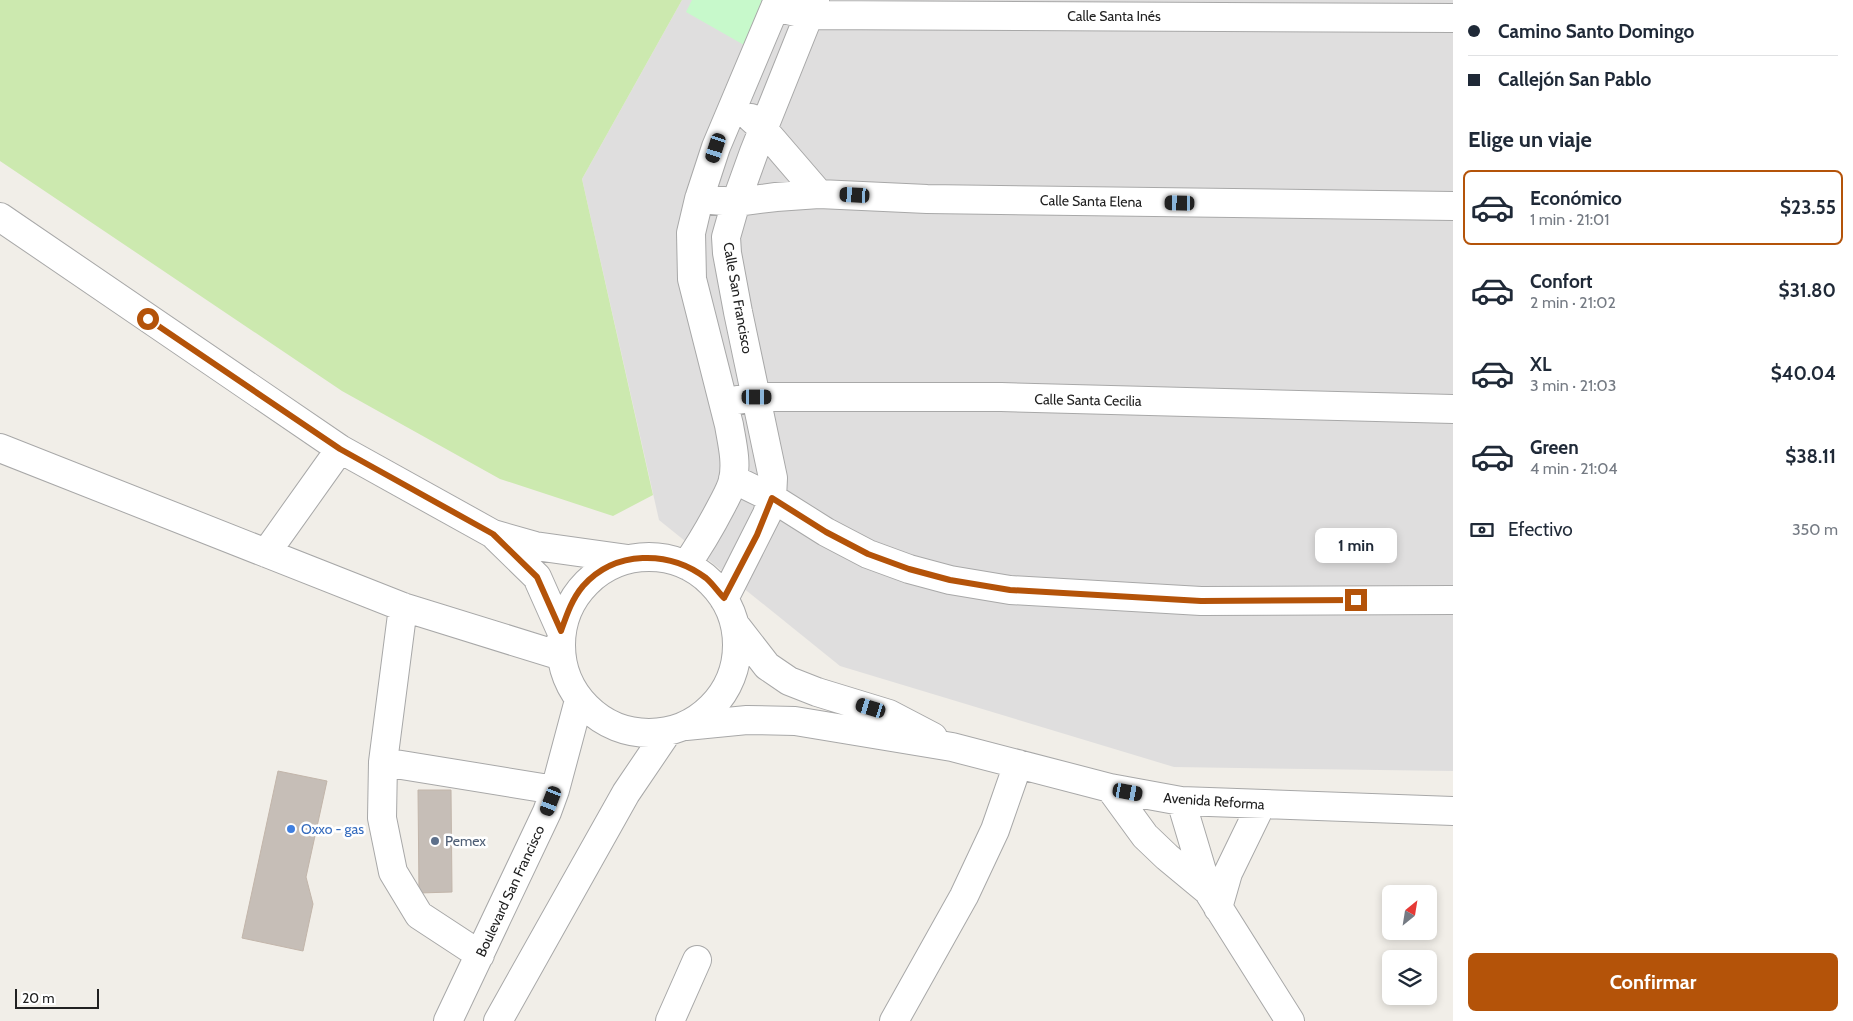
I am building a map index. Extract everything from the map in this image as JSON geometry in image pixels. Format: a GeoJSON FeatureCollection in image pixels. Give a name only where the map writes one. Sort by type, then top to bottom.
{"type":"FeatureCollection","features":[{"type":"Feature","properties":{"kind":"street","name":"Calle Santa Inés"},"geometry":{"type":"LineString","coordinates":[[777,4],[812,7],[1453,18]]}},
{"type":"Feature","properties":{"kind":"street"},"geometry":{"type":"LineString","coordinates":[[686,565],[706,538],[733,479],[734,449],[692,278],[691,233],[698,199],[716,148],[777,4]]}},
{"type":"Feature","properties":{"kind":"street","name":"Calle San Francisco"},"geometry":{"type":"LineString","coordinates":[[724,598],[757,535],[772,498],[773,478],[727,253],[726,237],[736,202],[763,129],[812,7]]}},
{"type":"Feature","properties":{"kind":"street"},"geometry":{"type":"LineString","coordinates":[[734,103],[763,129],[819,194]]}},
{"type":"Feature","properties":{"kind":"street","name":"Calle Santa Elena"},"geometry":{"type":"LineString","coordinates":[[698,199],[736,202],[776,196],[819,194],[927,199],[1453,206]]}},
{"type":"Feature","properties":{"kind":"street"},"geometry":{"type":"LineString","coordinates":[[2,224],[340,449],[493,534],[535,546],[628,560]]}},
{"type":"Feature","properties":{"kind":"street","name":"Calle Santa Cecilia"},"geometry":{"type":"LineString","coordinates":[[724,402],[757,397],[1001,397],[1453,409]]}},
{"type":"Feature","properties":{"kind":"street"},"geometry":{"type":"LineString","coordinates":[[0,448],[403,607],[561,643]]}},
{"type":"Feature","properties":{"kind":"street"},"geometry":{"type":"LineString","coordinates":[[266,553],[340,449]]}},
{"type":"Feature","properties":{"kind":"street"},"geometry":{"type":"LineString","coordinates":[[733,479],[772,498],[826,532],[868,554],[909,569],[950,580],[1010,590],[1201,601],[1453,600]]}},
{"type":"Feature","properties":{"kind":"street"},"geometry":{"type":"LineString","coordinates":[[493,534],[537,577],[561,643],[568,680],[580,700],[604,722],[635,733],[677,729]]}},
{"type":"Feature","properties":{"kind":"street"},"geometry":{"type":"LineString","coordinates":[[498,1021],[626,793],[677,729],[711,709],[728,685],[737,656],[736,626],[724,598],[707,579],[686,565],[667,559],[647,557],[628,560],[604,569],[584,585],[569,606],[561,643]]}},
{"type":"Feature","properties":{"kind":"street"},"geometry":{"type":"LineString","coordinates":[[403,607],[383,762],[382,818],[393,872],[420,915],[480,955]]}},
{"type":"Feature","properties":{"kind":"street","name":"Avenida Reforma"},"geometry":{"type":"LineString","coordinates":[[736,626],[766,666],[789,681],[817,692],[889,714],[952,747]]}},
{"type":"Feature","properties":{"kind":"street","name":"Boulevard San Francisco"},"geometry":{"type":"LineString","coordinates":[[448,1021],[547,812],[580,700]]}},
{"type":"Feature","properties":{"kind":"street","name":"Avenida Reforma"},"geometry":{"type":"LineString","coordinates":[[677,729],[747,720],[795,720],[952,747],[1110,788],[1181,801],[1453,811]]}},
{"type":"Feature","properties":{"kind":"street"},"geometry":{"type":"LineString","coordinates":[[383,762],[555,790]]}},
{"type":"Feature","properties":{"kind":"street"},"geometry":{"type":"LineString","coordinates":[[894,1021],[964,896],[995,830],[1018,764]]}},
{"type":"Feature","properties":{"kind":"street"},"geometry":{"type":"LineString","coordinates":[[1110,788],[1145,836],[1213,899]]}},
{"type":"Feature","properties":{"kind":"street"},"geometry":{"type":"LineString","coordinates":[[1181,801],[1213,899],[1290,1021]]}},
{"type":"Feature","properties":{"kind":"street"},"geometry":{"type":"LineString","coordinates":[[1213,899],[1228,873],[1261,805]]}},
{"type":"Feature","properties":{"kind":"street"},"geometry":{"type":"LineString","coordinates":[[670,1021],[697,960]]}},
{"type":"Feature","properties":{"kind":"shaded area"},"geometry":{"type":"Polygon","coordinates":[[[682,0],[1453,0],[1453,771],[1174,767],[840,666],[659,520],[582,179],[682,0]]]}},
{"type":"Feature","properties":{"kind":"green space"},"geometry":{"type":"Polygon","coordinates":[[[0,0],[682,0],[582,179],[653,495],[613,516],[500,479],[342,391],[0,161],[0,0]]]}},
{"type":"Feature","properties":{"kind":"green space"},"geometry":{"type":"Polygon","coordinates":[[[692,0],[765,0],[744,45],[686,12],[692,0]]]}},
{"type":"Feature","properties":{"kind":"building","name":"Oxxo - gas"},"geometry":{"type":"Polygon","coordinates":[[[278,771],[327,781],[306,877],[313,904],[303,951],[242,938],[278,771]]]}},
{"type":"Feature","properties":{"kind":"building","name":"Pemex"},"geometry":{"type":"Polygon","coordinates":[[[418,790],[451,790],[452,892],[419,893],[418,790]]]}},
{"type":"Feature","properties":{"kind":"place","name":"Oxxo - gas"},"geometry":{"type":"Point","coordinates":[291,829]}},
{"type":"Feature","properties":{"kind":"place","name":"Pemex"},"geometry":{"type":"Point","coordinates":[435,841]}},
{"type":"Feature","properties":{"kind":"route"},"geometry":{"type":"LineString","coordinates":[[148,319],[340,449],[493,534],[537,577],[561,631],[569,606],[584,585],[604,569],[628,560],[647,557],[667,559],[686,565],[707,579],[724,598],[757,535],[772,498],[826,532],[868,554],[909,569],[950,580],[1010,590],[1201,601],[1356,600]]}}]}
